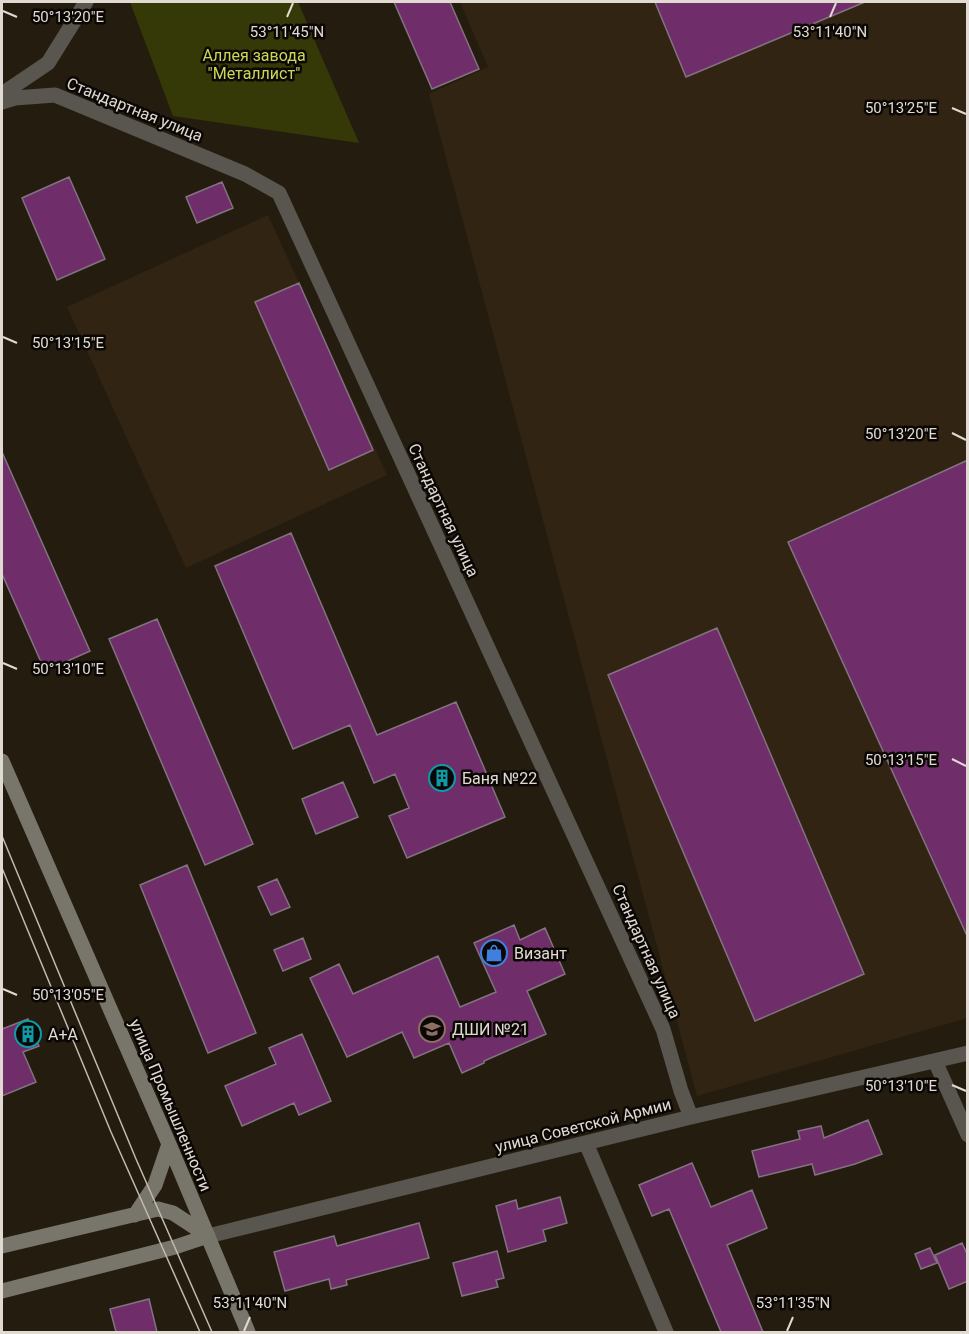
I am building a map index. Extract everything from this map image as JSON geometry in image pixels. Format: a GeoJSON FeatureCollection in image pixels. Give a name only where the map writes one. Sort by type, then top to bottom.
{"type":"FeatureCollection","features":[{"type":"Feature","properties":{"kind":"main road","name":"улица Промышленности"},"geometry":{"type":"LineString","coordinates":[[2,761],[169,1144],[248,1332]]}},
{"type":"Feature","properties":{"kind":"main road"},"geometry":{"type":"LineString","coordinates":[[135,1215],[155,1185],[169,1144]]}},
{"type":"Feature","properties":{"kind":"main road"},"geometry":{"type":"LineString","coordinates":[[2,1246],[158,1209],[173,1213],[208,1236]]}},
{"type":"Feature","properties":{"kind":"main road","name":"улица Советской Армии"},"geometry":{"type":"LineString","coordinates":[[2,1291],[175,1247],[208,1236]]}},
{"type":"Feature","properties":{"kind":"street"},"geometry":{"type":"LineString","coordinates":[[2,94],[48,63],[86,2]]}},
{"type":"Feature","properties":{"kind":"street","name":"Стандартная улица"},"geometry":{"type":"LineString","coordinates":[[2,102],[15,98],[55,95],[245,174],[279,193],[663,1029],[691,1117]]}},
{"type":"Feature","properties":{"kind":"street","name":"улица Советской Армии"},"geometry":{"type":"LineString","coordinates":[[208,1236],[691,1117],[968,1053]]}},
{"type":"Feature","properties":{"kind":"street"},"geometry":{"type":"LineString","coordinates":[[935,1061],[968,1135]]}},
{"type":"Feature","properties":{"kind":"street"},"geometry":{"type":"LineString","coordinates":[[586,1143],[666,1332]]}},
{"type":"Feature","properties":{"kind":"shaded area"},"geometry":{"type":"Polygon","coordinates":[[[460,2],[967,2],[967,1018],[697,1096],[429,94],[488,67],[460,2]]]}},
{"type":"Feature","properties":{"kind":"shaded area"},"geometry":{"type":"Polygon","coordinates":[[[268,215],[387,475],[186,568],[67,307],[268,215]]]}},
{"type":"Feature","properties":{"kind":"green space","name":"Аллея завода \"Металлист\""},"geometry":{"type":"Polygon","coordinates":[[[130,2],[298,2],[359,143],[173,116],[130,2]]]}},
{"type":"Feature","properties":{"kind":"building"},"geometry":{"type":"Polygon","coordinates":[[[394,2],[450,2],[479,69],[432,89],[394,2]]]}},
{"type":"Feature","properties":{"kind":"building"},"geometry":{"type":"Polygon","coordinates":[[[655,2],[865,2],[686,77],[655,2]]]}},
{"type":"Feature","properties":{"kind":"building"},"geometry":{"type":"Polygon","coordinates":[[[69,177],[105,259],[57,280],[22,198],[69,177]]]}},
{"type":"Feature","properties":{"kind":"building"},"geometry":{"type":"Polygon","coordinates":[[[222,182],[233,208],[197,223],[186,197],[222,182]]]}},
{"type":"Feature","properties":{"kind":"building"},"geometry":{"type":"Polygon","coordinates":[[[299,283],[373,450],[329,470],[255,302],[299,283]]]}},
{"type":"Feature","properties":{"kind":"building"},"geometry":{"type":"Polygon","coordinates":[[[2,452],[90,651],[45,671],[2,574],[2,452]]]}},
{"type":"Feature","properties":{"kind":"building"},"geometry":{"type":"Polygon","coordinates":[[[968,460],[968,938],[788,542],[968,460]]]}},
{"type":"Feature","properties":{"kind":"building"},"geometry":{"type":"Polygon","coordinates":[[[291,533],[377,735],[456,702],[505,817],[407,858],[389,816],[409,808],[395,774],[374,783],[350,725],[293,749],[215,566],[291,533]]]}},
{"type":"Feature","properties":{"kind":"building"},"geometry":{"type":"Polygon","coordinates":[[[157,619],[253,844],[205,865],[109,639],[157,619]]]}},
{"type":"Feature","properties":{"kind":"building"},"geometry":{"type":"Polygon","coordinates":[[[717,628],[864,974],[755,1021],[608,675],[717,628]]]}},
{"type":"Feature","properties":{"kind":"building"},"geometry":{"type":"Polygon","coordinates":[[[343,782],[358,817],[316,834],[302,799],[343,782]]]}},
{"type":"Feature","properties":{"kind":"building"},"geometry":{"type":"Polygon","coordinates":[[[187,865],[256,1033],[208,1053],[140,885],[187,865]]]}},
{"type":"Feature","properties":{"kind":"building"},"geometry":{"type":"Polygon","coordinates":[[[277,879],[290,907],[271,915],[258,887],[277,879]]]}},
{"type":"Feature","properties":{"kind":"building"},"geometry":{"type":"Polygon","coordinates":[[[514,925],[520,940],[545,928],[565,974],[527,991],[546,1034],[462,1073],[449,1043],[414,1058],[402,1032],[347,1057],[310,978],[339,964],[353,994],[438,956],[460,1007],[496,992],[474,943],[514,925]]]}},
{"type":"Feature","properties":{"kind":"building"},"geometry":{"type":"Polygon","coordinates":[[[303,938],[311,959],[283,971],[274,950],[303,938]]]}},
{"type":"Feature","properties":{"kind":"building"},"geometry":{"type":"Polygon","coordinates":[[[28,1019],[39,1046],[23,1052],[36,1082],[2,1096],[2,1029],[28,1019]]]}},
{"type":"Feature","properties":{"kind":"building"},"geometry":{"type":"Polygon","coordinates":[[[302,1034],[331,1101],[299,1115],[294,1103],[242,1126],[225,1086],[276,1064],[269,1048],[302,1034]]]}},
{"type":"Feature","properties":{"kind":"building"},"geometry":{"type":"Polygon","coordinates":[[[868,1120],[882,1154],[815,1175],[812,1164],[759,1177],[752,1151],[800,1139],[798,1131],[821,1126],[824,1138],[868,1120]]]}},
{"type":"Feature","properties":{"kind":"building"},"geometry":{"type":"Polygon","coordinates":[[[692,1163],[711,1207],[752,1190],[767,1228],[727,1245],[763,1332],[721,1332],[669,1209],[652,1216],[639,1185],[692,1163]]]}},
{"type":"Feature","properties":{"kind":"building"},"geometry":{"type":"Polygon","coordinates":[[[560,1197],[567,1223],[543,1230],[546,1241],[508,1252],[496,1206],[516,1200],[518,1209],[560,1197]]]}},
{"type":"Feature","properties":{"kind":"building"},"geometry":{"type":"Polygon","coordinates":[[[419,1223],[429,1258],[346,1280],[347,1285],[331,1289],[329,1279],[285,1291],[274,1252],[334,1236],[337,1246],[419,1223]]]}},
{"type":"Feature","properties":{"kind":"building"},"geometry":{"type":"Polygon","coordinates":[[[962,1243],[968,1256],[968,1281],[949,1289],[935,1255],[962,1243]]]}},
{"type":"Feature","properties":{"kind":"building"},"geometry":{"type":"Polygon","coordinates":[[[930,1248],[937,1263],[921,1269],[915,1254],[930,1248]]]}},
{"type":"Feature","properties":{"kind":"building"},"geometry":{"type":"Polygon","coordinates":[[[497,1251],[504,1278],[496,1280],[498,1287],[462,1296],[453,1263],[497,1251]]]}},
{"type":"Feature","properties":{"kind":"building"},"geometry":{"type":"Polygon","coordinates":[[[149,1299],[157,1332],[116,1332],[110,1309],[149,1299]]]}},
{"type":"Feature","properties":{"kind":"tram line"},"geometry":{"type":"LineString","coordinates":[[2,836],[136,1159],[212,1332]]}},
{"type":"Feature","properties":{"kind":"tram line"},"geometry":{"type":"LineString","coordinates":[[2,868],[111,1132],[200,1332]]}},
{"type":"Feature","properties":{"kind":"place","name":"Баня №22"},"geometry":{"type":"Point","coordinates":[442,778]}},
{"type":"Feature","properties":{"kind":"place","name":"Визант"},"geometry":{"type":"Point","coordinates":[494,953]}},
{"type":"Feature","properties":{"kind":"place","name":"ДШИ №21"},"geometry":{"type":"Point","coordinates":[432,1029]}},
{"type":"Feature","properties":{"kind":"place","name":"А+A"},"geometry":{"type":"Point","coordinates":[28,1034]}}]}
